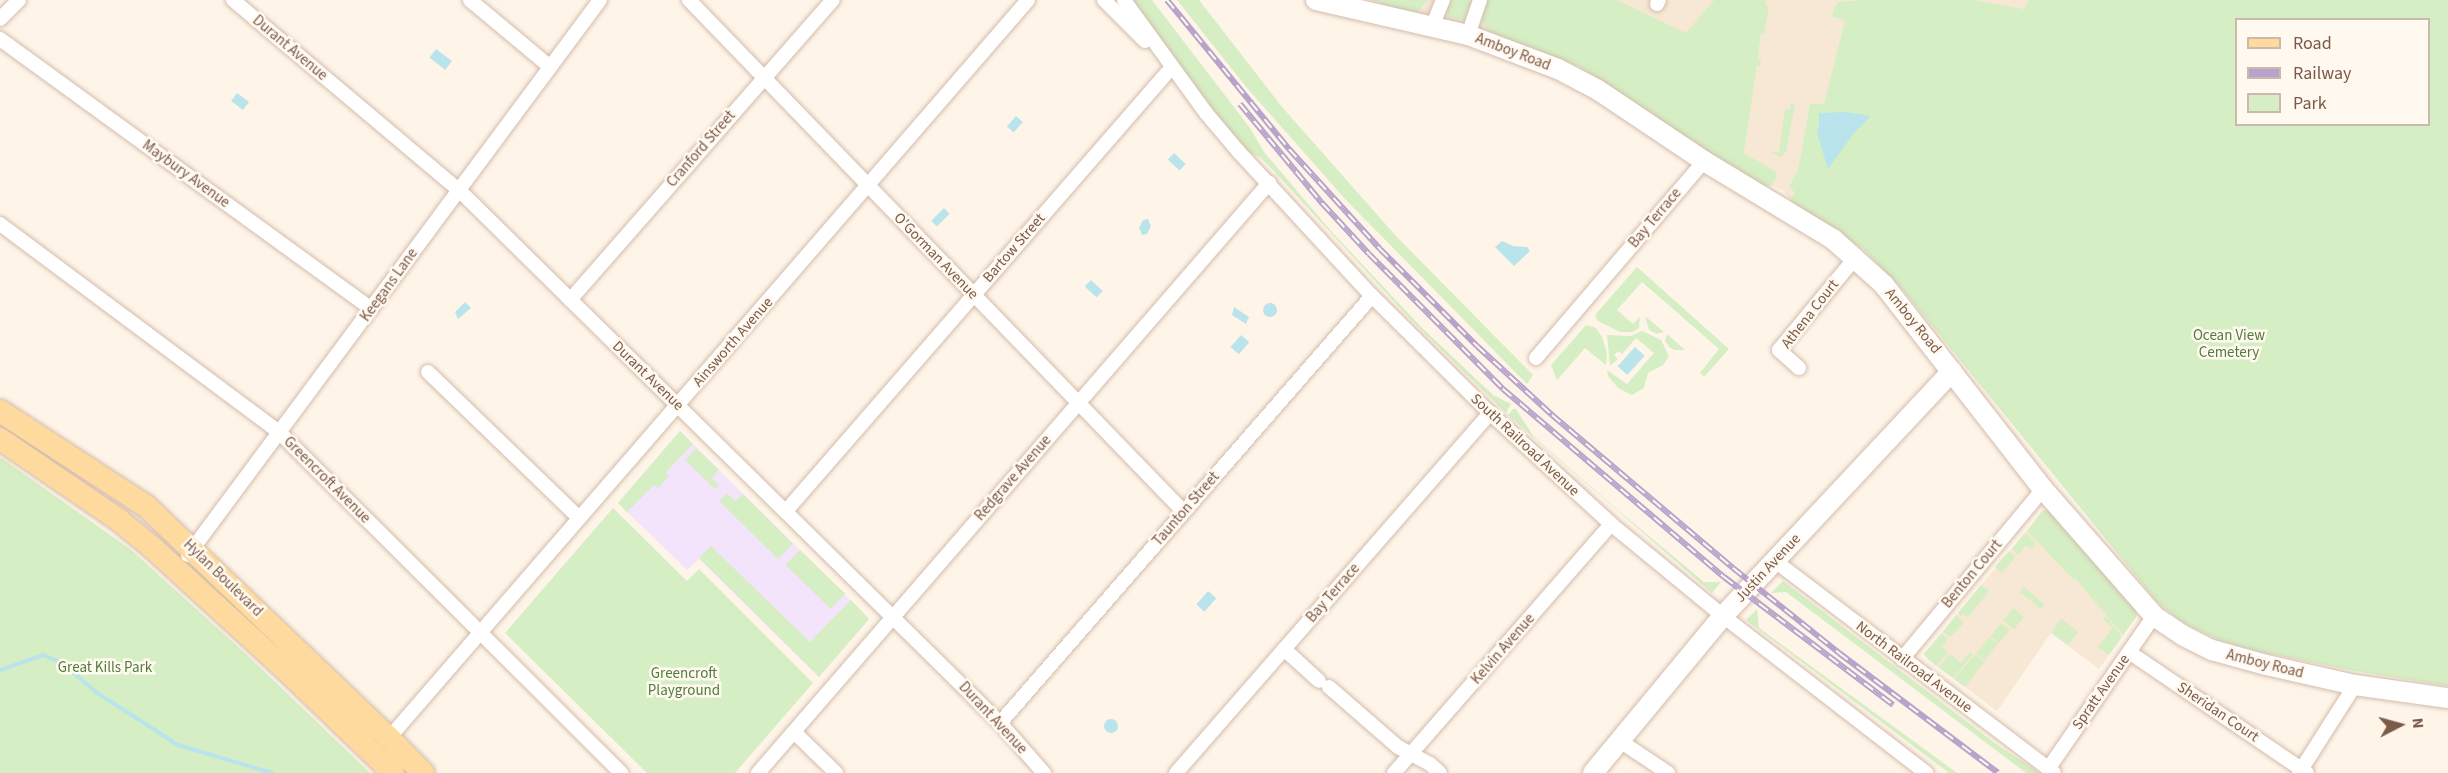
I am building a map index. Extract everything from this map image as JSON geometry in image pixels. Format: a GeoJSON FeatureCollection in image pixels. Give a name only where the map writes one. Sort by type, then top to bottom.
{"type":"FeatureCollection","features":[{"type":"Feature","properties":{"kind":"main road","name":"Amboy Road"},"geometry":{"type":"LineString","coordinates":[[1316,0],[1468,35],[1547,64],[1587,84],[1704,161],[1800,218],[1856,257],[1884,285],[1953,370],[2043,489],[2154,615],[2182,635],[2212,650],[2355,685],[2448,698]]}},
{"type":"Feature","properties":{"kind":"main road","name":"Justin Avenue"},"geometry":{"type":"LineString","coordinates":[[1593,773],[1723,616],[1953,370]]}},
{"type":"Feature","properties":{"kind":"main road","name":"Hylan Boulevard"},"geometry":{"type":"LineString","coordinates":[[0,411],[146,506],[423,773]]}},
{"type":"Feature","properties":{"kind":"main road","name":"Hylan Boulevard"},"geometry":{"type":"LineString","coordinates":[[0,439],[120,521],[299,682],[393,773]]}},
{"type":"Feature","properties":{"kind":"street"},"geometry":{"type":"LineString","coordinates":[[0,19],[19,0]]}},
{"type":"Feature","properties":{"kind":"street","name":"Durant Avenue"},"geometry":{"type":"LineString","coordinates":[[233,0],[459,190],[1000,723],[1044,773]]}},
{"type":"Feature","properties":{"kind":"street"},"geometry":{"type":"LineString","coordinates":[[470,0],[550,67]]}},
{"type":"Feature","properties":{"kind":"street","name":"Keegans Lane"},"geometry":{"type":"LineString","coordinates":[[177,570],[600,0]]}},
{"type":"Feature","properties":{"kind":"street","name":"O'Gorman Avenue"},"geometry":{"type":"LineString","coordinates":[[689,0],[1184,512]]}},
{"type":"Feature","properties":{"kind":"street","name":"Cranford Street"},"geometry":{"type":"LineString","coordinates":[[570,300],[832,0]]}},
{"type":"Feature","properties":{"kind":"street","name":"Ainsworth Avenue"},"geometry":{"type":"LineString","coordinates":[[389,738],[1028,0]]}},
{"type":"Feature","properties":{"kind":"street","name":"South Railroad Avenue"},"geometry":{"type":"LineString","coordinates":[[1104,0],[1172,67]]}},
{"type":"Feature","properties":{"kind":"street","name":"South Railroad Avenue"},"geometry":{"type":"LineString","coordinates":[[1124,0],[1206,113],[1372,296],[1490,413],[1611,524],[1723,616],[1926,773]]}},
{"type":"Feature","properties":{"kind":"street"},"geometry":{"type":"LineString","coordinates":[[1432,27],[1443,0]]}},
{"type":"Feature","properties":{"kind":"street"},"geometry":{"type":"LineString","coordinates":[[1468,35],[1480,0]]}},
{"type":"Feature","properties":{"kind":"street","name":"Maybury Avenue"},"geometry":{"type":"LineString","coordinates":[[0,39],[371,309]]}},
{"type":"Feature","properties":{"kind":"street","name":"Bartow Street"},"geometry":{"type":"LineString","coordinates":[[786,511],[1172,67]]}},
{"type":"Feature","properties":{"kind":"street","name":"Bay Terrace"},"geometry":{"type":"LineString","coordinates":[[1536,358],[1704,161]]}},
{"type":"Feature","properties":{"kind":"street","name":"Redgrave Avenue"},"geometry":{"type":"LineString","coordinates":[[758,773],[1269,183]]}},
{"type":"Feature","properties":{"kind":"street","name":"Greencroft Avenue"},"geometry":{"type":"LineString","coordinates":[[0,224],[280,433],[479,634],[621,773]]}},
{"type":"Feature","properties":{"kind":"street","name":"Athena Court"},"geometry":{"type":"LineString","coordinates":[[1799,368],[1779,350],[1856,257]]}},
{"type":"Feature","properties":{"kind":"street","name":"Taunton Street"},"geometry":{"type":"LineString","coordinates":[[1000,723],[1372,296]]}},
{"type":"Feature","properties":{"kind":"street"},"geometry":{"type":"LineString","coordinates":[[428,372],[579,518]]}},
{"type":"Feature","properties":{"kind":"street","name":"Bay Terrace"},"geometry":{"type":"LineString","coordinates":[[1176,773],[1490,413]]}},
{"type":"Feature","properties":{"kind":"street","name":"Benton Court"},"geometry":{"type":"LineString","coordinates":[[1902,659],[2043,489]]}},
{"type":"Feature","properties":{"kind":"street","name":"Kelvin Avenue"},"geometry":{"type":"LineString","coordinates":[[1394,773],[1611,524]]}},
{"type":"Feature","properties":{"kind":"street","name":"North Railroad Avenue"},"geometry":{"type":"LineString","coordinates":[[1775,561],[2051,771]]}},
{"type":"Feature","properties":{"kind":"street","name":"Spratt Avenue"},"geometry":{"type":"LineString","coordinates":[[2051,771],[2154,615]]}},
{"type":"Feature","properties":{"kind":"street"},"geometry":{"type":"LineString","coordinates":[[1284,649],[1398,747],[1430,764],[1440,773]]}},
{"type":"Feature","properties":{"kind":"street","name":"Sheridan Court"},"geometry":{"type":"LineString","coordinates":[[2129,652],[2302,772]]}},
{"type":"Feature","properties":{"kind":"street"},"geometry":{"type":"LineString","coordinates":[[2302,772],[2355,685]]}},
{"type":"Feature","properties":{"kind":"street"},"geometry":{"type":"LineString","coordinates":[[794,732],[836,773]]}},
{"type":"Feature","properties":{"kind":"street"},"geometry":{"type":"LineString","coordinates":[[1620,741],[1668,773]]}},
{"type":"Feature","properties":{"kind":"shaded area"},"geometry":{"type":"Polygon","coordinates":[[[1428,0],[1486,0],[1481,19],[1489,32],[1415,15],[1428,0]]]}},
{"type":"Feature","properties":{"kind":"shaded area"},"geometry":{"type":"Polygon","coordinates":[[[1617,0],[1714,0],[1686,34],[1617,0]]]}},
{"type":"Feature","properties":{"kind":"shaded area"},"geometry":{"type":"Polygon","coordinates":[[[1766,0],[1859,0],[1852,1],[1845,20],[1824,105],[1810,105],[1798,171],[1789,185],[1794,192],[1791,201],[1784,191],[1772,185],[1763,187],[1744,153],[1760,58],[1758,58],[1761,34],[1764,34],[1768,6],[1765,6],[1766,0]]]}},
{"type":"Feature","properties":{"kind":"shaded area"},"geometry":{"type":"Polygon","coordinates":[[[1973,0],[2029,0],[2024,9],[1973,0]]]}},
{"type":"Feature","properties":{"kind":"shaded area"},"geometry":{"type":"Polygon","coordinates":[[[680,431],[869,619],[819,677],[699,559],[687,570],[618,503],[680,431]]]}},
{"type":"Feature","properties":{"kind":"shaded area"},"geometry":{"type":"Polygon","coordinates":[[[2044,510],[2050,510],[2137,609],[2136,617],[2099,669],[2051,633],[1997,711],[1924,654],[2044,510]]]}},
{"type":"Feature","properties":{"kind":"green space"},"geometry":{"type":"Polygon","coordinates":[[[1131,0],[1152,0],[1250,128],[1264,152],[1331,231],[1421,327],[1493,395],[1511,404],[1506,413],[1412,321],[1272,169],[1261,158],[1243,149],[1131,0]]]}},
{"type":"Feature","properties":{"kind":"green space"},"geometry":{"type":"Polygon","coordinates":[[[1177,0],[1199,0],[1282,107],[1396,236],[1533,375],[1527,384],[1346,200],[1247,88],[1177,0]]]}},
{"type":"Feature","properties":{"kind":"green space"},"geometry":{"type":"Polygon","coordinates":[[[1371,0],[1428,0],[1415,15],[1371,0]]]}},
{"type":"Feature","properties":{"kind":"green space"},"geometry":{"type":"Polygon","coordinates":[[[1450,0],[1473,0],[1464,20],[1449,17],[1447,11],[1450,0]]]}},
{"type":"Feature","properties":{"kind":"green space"},"geometry":{"type":"Polygon","coordinates":[[[1486,0],[1617,0],[1686,33],[1714,0],[1766,0],[1766,6],[1769,6],[1764,34],[1761,34],[1758,58],[1761,59],[1760,66],[1757,66],[1744,153],[1775,171],[1777,176],[1772,185],[1763,187],[1721,164],[1578,66],[1489,32],[1481,19],[1486,0]]]}},
{"type":"Feature","properties":{"kind":"green space","name":"Ocean View Cemetery"},"geometry":{"type":"Polygon","coordinates":[[[1859,0],[1973,0],[2024,9],[2029,0],[2448,0],[2448,686],[2354,671],[2252,650],[2219,640],[2184,623],[2158,603],[1903,290],[1864,250],[1791,201],[1794,192],[1789,186],[1798,170],[1810,104],[1824,104],[1845,20],[1832,17],[1834,8],[1839,2],[1859,0]]]}},
{"type":"Feature","properties":{"kind":"green space"},"geometry":{"type":"Polygon","coordinates":[[[1791,103],[1795,104],[1786,152],[1780,157],[1770,152],[1779,152],[1785,109],[1790,109],[1791,103]]]}},
{"type":"Feature","properties":{"kind":"green space"},"geometry":{"type":"Polygon","coordinates":[[[1637,267],[1729,349],[1704,377],[1700,373],[1719,349],[1642,282],[1617,310],[1633,324],[1640,317],[1639,328],[1632,332],[1620,332],[1598,321],[1595,315],[1637,267]]]}},
{"type":"Feature","properties":{"kind":"green space"},"geometry":{"type":"Polygon","coordinates":[[[1645,316],[1664,332],[1657,334],[1649,330],[1645,316]]]}},
{"type":"Feature","properties":{"kind":"green space"},"geometry":{"type":"Polygon","coordinates":[[[1586,325],[1596,328],[1602,337],[1607,353],[1606,365],[1585,348],[1557,380],[1551,365],[1586,325]]]}},
{"type":"Feature","properties":{"kind":"green space"},"geometry":{"type":"Polygon","coordinates":[[[1642,331],[1661,340],[1669,356],[1663,365],[1648,373],[1644,388],[1632,395],[1618,388],[1608,376],[1607,370],[1627,384],[1654,353],[1636,338],[1622,354],[1618,351],[1614,355],[1618,359],[1610,366],[1607,335],[1631,336],[1642,331]]]}},
{"type":"Feature","properties":{"kind":"green space"},"geometry":{"type":"Polygon","coordinates":[[[1667,334],[1685,350],[1675,350],[1669,347],[1665,340],[1667,334]]]}},
{"type":"Feature","properties":{"kind":"green space"},"geometry":{"type":"Polygon","coordinates":[[[1516,409],[1534,437],[1704,582],[1721,582],[1712,593],[1508,415],[1516,409]]]}},
{"type":"Feature","properties":{"kind":"green space"},"geometry":{"type":"Polygon","coordinates":[[[680,431],[693,444],[666,472],[669,476],[658,488],[654,485],[627,512],[618,503],[680,431]]]}},
{"type":"Feature","properties":{"kind":"green space"},"geometry":{"type":"Polygon","coordinates":[[[696,448],[719,470],[712,478],[719,485],[715,489],[685,460],[696,448]]]}},
{"type":"Feature","properties":{"kind":"green space","name":"Great Kills Park"},"geometry":{"type":"Polygon","coordinates":[[[0,457],[130,549],[247,655],[370,773],[0,773],[0,457]]]}},
{"type":"Feature","properties":{"kind":"green space"},"geometry":{"type":"Polygon","coordinates":[[[727,493],[735,501],[743,494],[793,544],[778,559],[719,501],[727,493]]]}},
{"type":"Feature","properties":{"kind":"green space","name":"Greencroft Playground"},"geometry":{"type":"Polygon","coordinates":[[[613,508],[687,581],[699,569],[813,683],[735,773],[647,773],[505,633],[613,508]]]}},
{"type":"Feature","properties":{"kind":"green space"},"geometry":{"type":"Polygon","coordinates":[[[2050,510],[2102,569],[2100,571],[2104,572],[2137,609],[2136,617],[2123,635],[2075,578],[2072,578],[2027,531],[2042,511],[2050,510]]]}},
{"type":"Feature","properties":{"kind":"green space"},"geometry":{"type":"Polygon","coordinates":[[[2025,533],[2036,544],[2031,549],[2026,545],[2018,555],[2012,549],[2025,533]]]}},
{"type":"Feature","properties":{"kind":"green space"},"geometry":{"type":"Polygon","coordinates":[[[711,546],[810,642],[851,600],[869,619],[819,677],[699,558],[711,546]]]}},
{"type":"Feature","properties":{"kind":"green space"},"geometry":{"type":"Polygon","coordinates":[[[800,550],[845,594],[831,609],[785,565],[800,550]]]}},
{"type":"Feature","properties":{"kind":"green space"},"geometry":{"type":"Polygon","coordinates":[[[2009,551],[2016,557],[2002,573],[1995,567],[2009,551]]]}},
{"type":"Feature","properties":{"kind":"green space"},"geometry":{"type":"Polygon","coordinates":[[[1783,581],[1996,744],[2040,773],[2026,773],[1786,592],[1771,593],[1783,581]]]}},
{"type":"Feature","properties":{"kind":"green space"},"geometry":{"type":"Polygon","coordinates":[[[1981,585],[1989,591],[1968,617],[1963,614],[1961,616],[1958,613],[1981,585]]]}},
{"type":"Feature","properties":{"kind":"green space"},"geometry":{"type":"Polygon","coordinates":[[[2024,587],[2045,605],[2041,609],[2020,592],[2024,587]]]}},
{"type":"Feature","properties":{"kind":"green space"},"geometry":{"type":"Polygon","coordinates":[[[2013,608],[2024,617],[2014,629],[2003,620],[2013,608]]]}},
{"type":"Feature","properties":{"kind":"green space"},"geometry":{"type":"Polygon","coordinates":[[[1757,609],[1759,628],[1957,773],[1949,773],[1746,620],[1757,609]]]}},
{"type":"Feature","properties":{"kind":"green space"},"geometry":{"type":"Polygon","coordinates":[[[1956,615],[1964,623],[1950,637],[1943,632],[1956,615]]]}},
{"type":"Feature","properties":{"kind":"green space"},"geometry":{"type":"Polygon","coordinates":[[[2106,616],[2122,637],[2109,655],[2098,647],[2113,628],[2103,619],[2106,616]]]}},
{"type":"Feature","properties":{"kind":"green space"},"geometry":{"type":"Polygon","coordinates":[[[2061,618],[2078,632],[2068,645],[2051,633],[2061,618]]]}},
{"type":"Feature","properties":{"kind":"green space"},"geometry":{"type":"Polygon","coordinates":[[[2001,623],[2010,630],[1999,643],[1991,636],[2001,623]]]}},
{"type":"Feature","properties":{"kind":"green space"},"geometry":{"type":"Polygon","coordinates":[[[1941,634],[1948,639],[1942,647],[1948,652],[1936,666],[1924,654],[1941,634]]]}},
{"type":"Feature","properties":{"kind":"green space"},"geometry":{"type":"Polygon","coordinates":[[[1989,637],[1998,644],[1985,660],[1976,654],[1989,637]]]}},
{"type":"Feature","properties":{"kind":"green space"},"geometry":{"type":"Polygon","coordinates":[[[1970,652],[1973,654],[1953,678],[1938,667],[1950,654],[1961,663],[1970,652]]]}},
{"type":"Feature","properties":{"kind":"green space"},"geometry":{"type":"Polygon","coordinates":[[[1975,654],[1984,662],[1965,687],[1954,679],[1975,654]]]}},
{"type":"Feature","properties":{"kind":"water"},"geometry":{"type":"Polygon","coordinates":[[[436,49],[452,61],[445,70],[429,58],[436,49]]]}},
{"type":"Feature","properties":{"kind":"water"},"geometry":{"type":"Polygon","coordinates":[[[237,93],[249,102],[243,110],[231,101],[237,93]]]}},
{"type":"Feature","properties":{"kind":"water"},"geometry":{"type":"Polygon","coordinates":[[[1846,112],[1871,116],[1854,133],[1828,169],[1817,133],[1819,113],[1846,112]]]}},
{"type":"Feature","properties":{"kind":"water"},"geometry":{"type":"Polygon","coordinates":[[[1016,116],[1023,122],[1014,132],[1007,127],[1016,116]]]}},
{"type":"Feature","properties":{"kind":"water"},"geometry":{"type":"Polygon","coordinates":[[[1174,153],[1186,164],[1180,170],[1168,160],[1174,153]]]}},
{"type":"Feature","properties":{"kind":"water"},"geometry":{"type":"Polygon","coordinates":[[[944,208],[950,214],[937,226],[931,221],[944,208]]]}},
{"type":"Feature","properties":{"kind":"water"},"geometry":{"type":"Polygon","coordinates":[[[1148,219],[1151,226],[1147,234],[1142,235],[1139,228],[1143,220],[1148,219]]]}},
{"type":"Feature","properties":{"kind":"water"},"geometry":{"type":"Polygon","coordinates":[[[1502,241],[1513,246],[1527,247],[1530,251],[1514,266],[1495,247],[1502,241]]]}},
{"type":"Feature","properties":{"kind":"water"},"geometry":{"type":"Polygon","coordinates":[[[1091,280],[1103,291],[1097,297],[1085,287],[1091,280]]]}},
{"type":"Feature","properties":{"kind":"water"},"geometry":{"type":"Polygon","coordinates":[[[465,302],[471,308],[458,319],[455,312],[465,302]]]}},
{"type":"Feature","properties":{"kind":"water"},"geometry":{"type":"Polygon","coordinates":[[[1270,303],[1275,305],[1277,310],[1275,315],[1270,317],[1265,315],[1263,310],[1265,305],[1270,303]]]}},
{"type":"Feature","properties":{"kind":"water"},"geometry":{"type":"Polygon","coordinates":[[[1234,307],[1249,317],[1246,324],[1232,315],[1234,307]]]}},
{"type":"Feature","properties":{"kind":"water"},"geometry":{"type":"Polygon","coordinates":[[[1241,335],[1249,342],[1239,354],[1231,347],[1241,335]]]}},
{"type":"Feature","properties":{"kind":"water"},"geometry":{"type":"Polygon","coordinates":[[[1635,347],[1645,356],[1627,375],[1618,366],[1635,347]]]}},
{"type":"Feature","properties":{"kind":"water"},"geometry":{"type":"Polygon","coordinates":[[[1208,591],[1216,598],[1204,612],[1196,605],[1208,591]]]}},
{"type":"Feature","properties":{"kind":"water"},"geometry":{"type":"Polygon","coordinates":[[[1111,719],[1116,721],[1118,726],[1116,731],[1111,733],[1106,731],[1104,726],[1106,721],[1111,719]]]}},
{"type":"Feature","properties":{"kind":"waterway"},"geometry":{"type":"LineString","coordinates":[[0,670],[43,655],[62,663],[96,692],[178,745],[272,773]]}},
{"type":"Feature","properties":{"kind":"railway"},"geometry":{"type":"LineString","coordinates":[[1167,0],[1289,149],[1380,249],[1477,346],[1552,415],[1733,568],[1839,653],[1998,773]]}},
{"type":"Feature","properties":{"kind":"railway"},"geometry":{"type":"LineString","coordinates":[[1240,104],[1322,203],[1369,254],[1503,389],[1724,577],[1893,705]]}}]}
